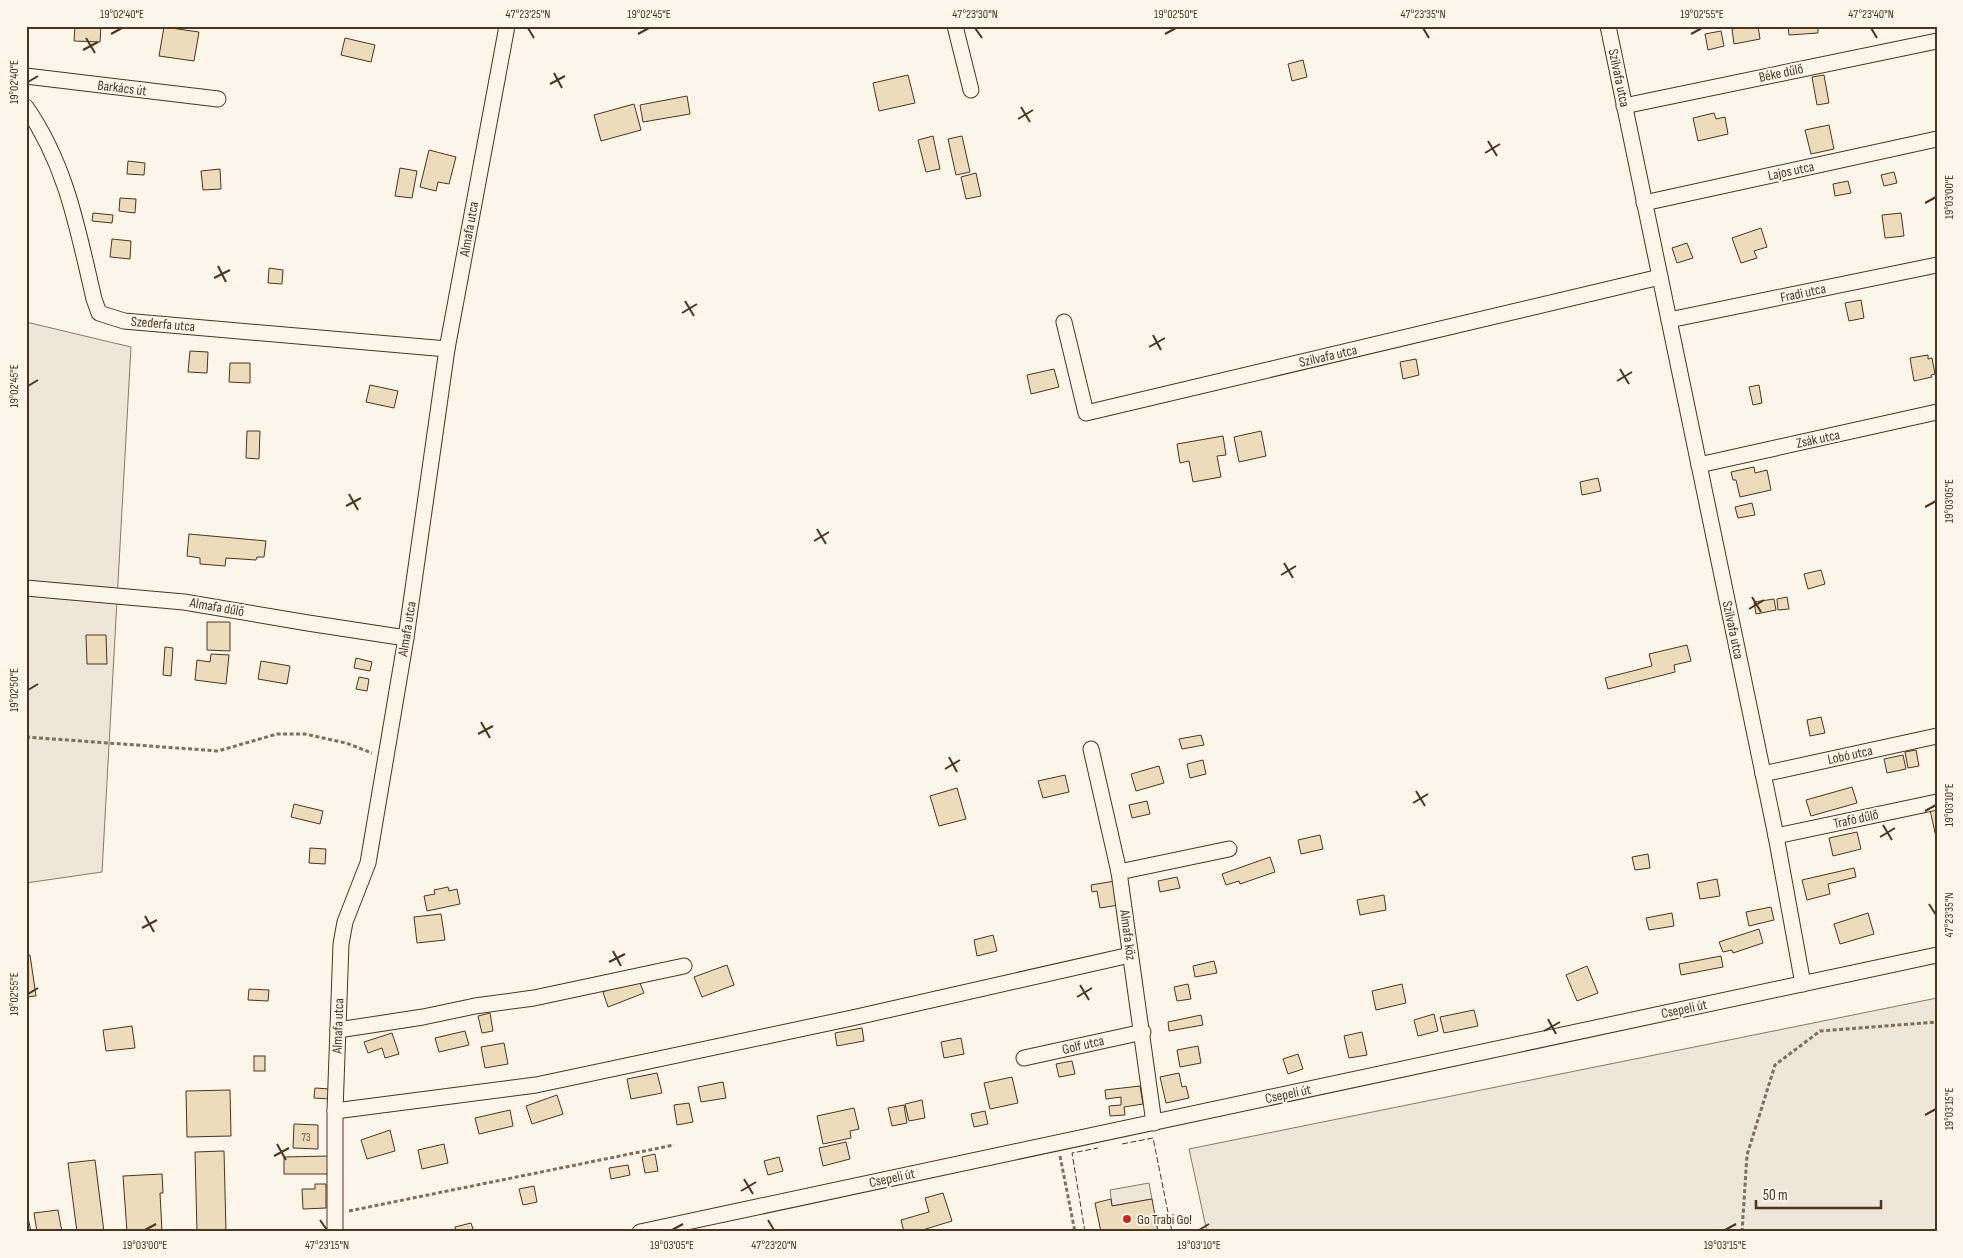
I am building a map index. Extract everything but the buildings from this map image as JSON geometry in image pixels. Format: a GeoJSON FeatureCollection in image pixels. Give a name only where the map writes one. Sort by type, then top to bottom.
{"type":"FeatureCollection","features":[{"type":"Feature","properties":{"kind":"street","name":"Almafa utca"},"geometry":{"type":"LineString","coordinates":[[335,1232],[335,1111],[342,944],[345,922],[368,863],[406,638],[447,350],[507,26]]}},
{"type":"Feature","properties":{"kind":"street"},"geometry":{"type":"LineString","coordinates":[[955,26],[971,90]]}},
{"type":"Feature","properties":{"kind":"street","name":"Szilvafa utca"},"geometry":{"type":"LineString","coordinates":[[1608,26],[1776,836],[1803,984]]}},
{"type":"Feature","properties":{"kind":"street","name":"Béke dűlő"},"geometry":{"type":"LineString","coordinates":[[1624,106],[1937,40]]}},
{"type":"Feature","properties":{"kind":"street","name":"Barkács út"},"geometry":{"type":"LineString","coordinates":[[26,76],[218,99]]}},
{"type":"Feature","properties":{"kind":"street","name":"Szederfa utca"},"geometry":{"type":"LineString","coordinates":[[26,107],[41,128],[56,158],[69,192],[99,313],[124,320],[447,350]]}},
{"type":"Feature","properties":{"kind":"street","name":"Lajos utca"},"geometry":{"type":"LineString","coordinates":[[1644,203],[1937,139]]}},
{"type":"Feature","properties":{"kind":"street","name":"Fradi utca"},"geometry":{"type":"LineString","coordinates":[[1669,320],[1937,265]]}},
{"type":"Feature","properties":{"kind":"street","name":"Szilvafa utca"},"geometry":{"type":"LineString","coordinates":[[1064,322],[1086,413],[1660,277]]}},
{"type":"Feature","properties":{"kind":"street","name":"Zsák utca"},"geometry":{"type":"LineString","coordinates":[[1699,465],[1937,412]]}},
{"type":"Feature","properties":{"kind":"street","name":"Almafa dűlő"},"geometry":{"type":"LineString","coordinates":[[26,588],[184,602],[406,638]]}},
{"type":"Feature","properties":{"kind":"street","name":"Lobó utca"},"geometry":{"type":"LineString","coordinates":[[1763,774],[1937,736]]}},
{"type":"Feature","properties":{"kind":"street","name":"Almafa köz"},"geometry":{"type":"LineString","coordinates":[[1091,749],[1119,872],[1143,1032],[1154,1123]]}},
{"type":"Feature","properties":{"kind":"street","name":"Trafó dűlő"},"geometry":{"type":"LineString","coordinates":[[1776,836],[1937,802]]}},
{"type":"Feature","properties":{"kind":"street"},"geometry":{"type":"LineString","coordinates":[[1119,872],[1229,849]]}},
{"type":"Feature","properties":{"kind":"street"},"geometry":{"type":"LineString","coordinates":[[335,1111],[536,1085],[852,1018],[1130,955]]}},
{"type":"Feature","properties":{"kind":"street","name":"Csepeli út"},"geometry":{"type":"LineString","coordinates":[[640,1232],[1937,955]]}},
{"type":"Feature","properties":{"kind":"street"},"geometry":{"type":"LineString","coordinates":[[338,1030],[423,1017],[475,1006],[534,998],[684,966]]}},
{"type":"Feature","properties":{"kind":"street","name":"Golf utca"},"geometry":{"type":"LineString","coordinates":[[1024,1058],[1143,1032]]}},
{"type":"Feature","properties":{"kind":"path"},"geometry":{"type":"LineString","coordinates":[[26,737],[218,751],[277,734],[305,734],[346,743],[386,759]]}},
{"type":"Feature","properties":{"kind":"path"},"geometry":{"type":"LineString","coordinates":[[1742,1232],[1747,1155],[1775,1065],[1820,1031],[1937,1022]]}},
{"type":"Feature","properties":{"kind":"path"},"geometry":{"type":"LineString","coordinates":[[1058,1143],[1075,1232]]}},
{"type":"Feature","properties":{"kind":"path"},"geometry":{"type":"LineString","coordinates":[[335,1214],[674,1145]]}},
{"type":"Feature","properties":{"kind":"shaded area"},"geometry":{"type":"Polygon","coordinates":[[[26,322],[131,347],[102,872],[26,883],[26,322]]]}},
{"type":"Feature","properties":{"kind":"shaded area"},"geometry":{"type":"Polygon","coordinates":[[[1937,998],[1937,1232],[1207,1232],[1189,1149],[1937,998]]]}},
{"type":"Feature","properties":{"kind":"shaded area"},"geometry":{"type":"Polygon","coordinates":[[[1149,1183],[1152,1199],[1112,1206],[1110,1190],[1149,1183]]]}},
{"type":"Feature","properties":{"kind":"fence"},"geometry":{"type":"LineString","coordinates":[[1122,1144],[1153,1138],[1172,1232]]}},
{"type":"Feature","properties":{"kind":"fence"},"geometry":{"type":"LineString","coordinates":[[1085,1232],[1072,1153],[1098,1148]]}},
{"type":"Feature","properties":{"kind":"place","name":"Go Trabi Go!"},"geometry":{"type":"Point","coordinates":[1127,1219]}}]}
